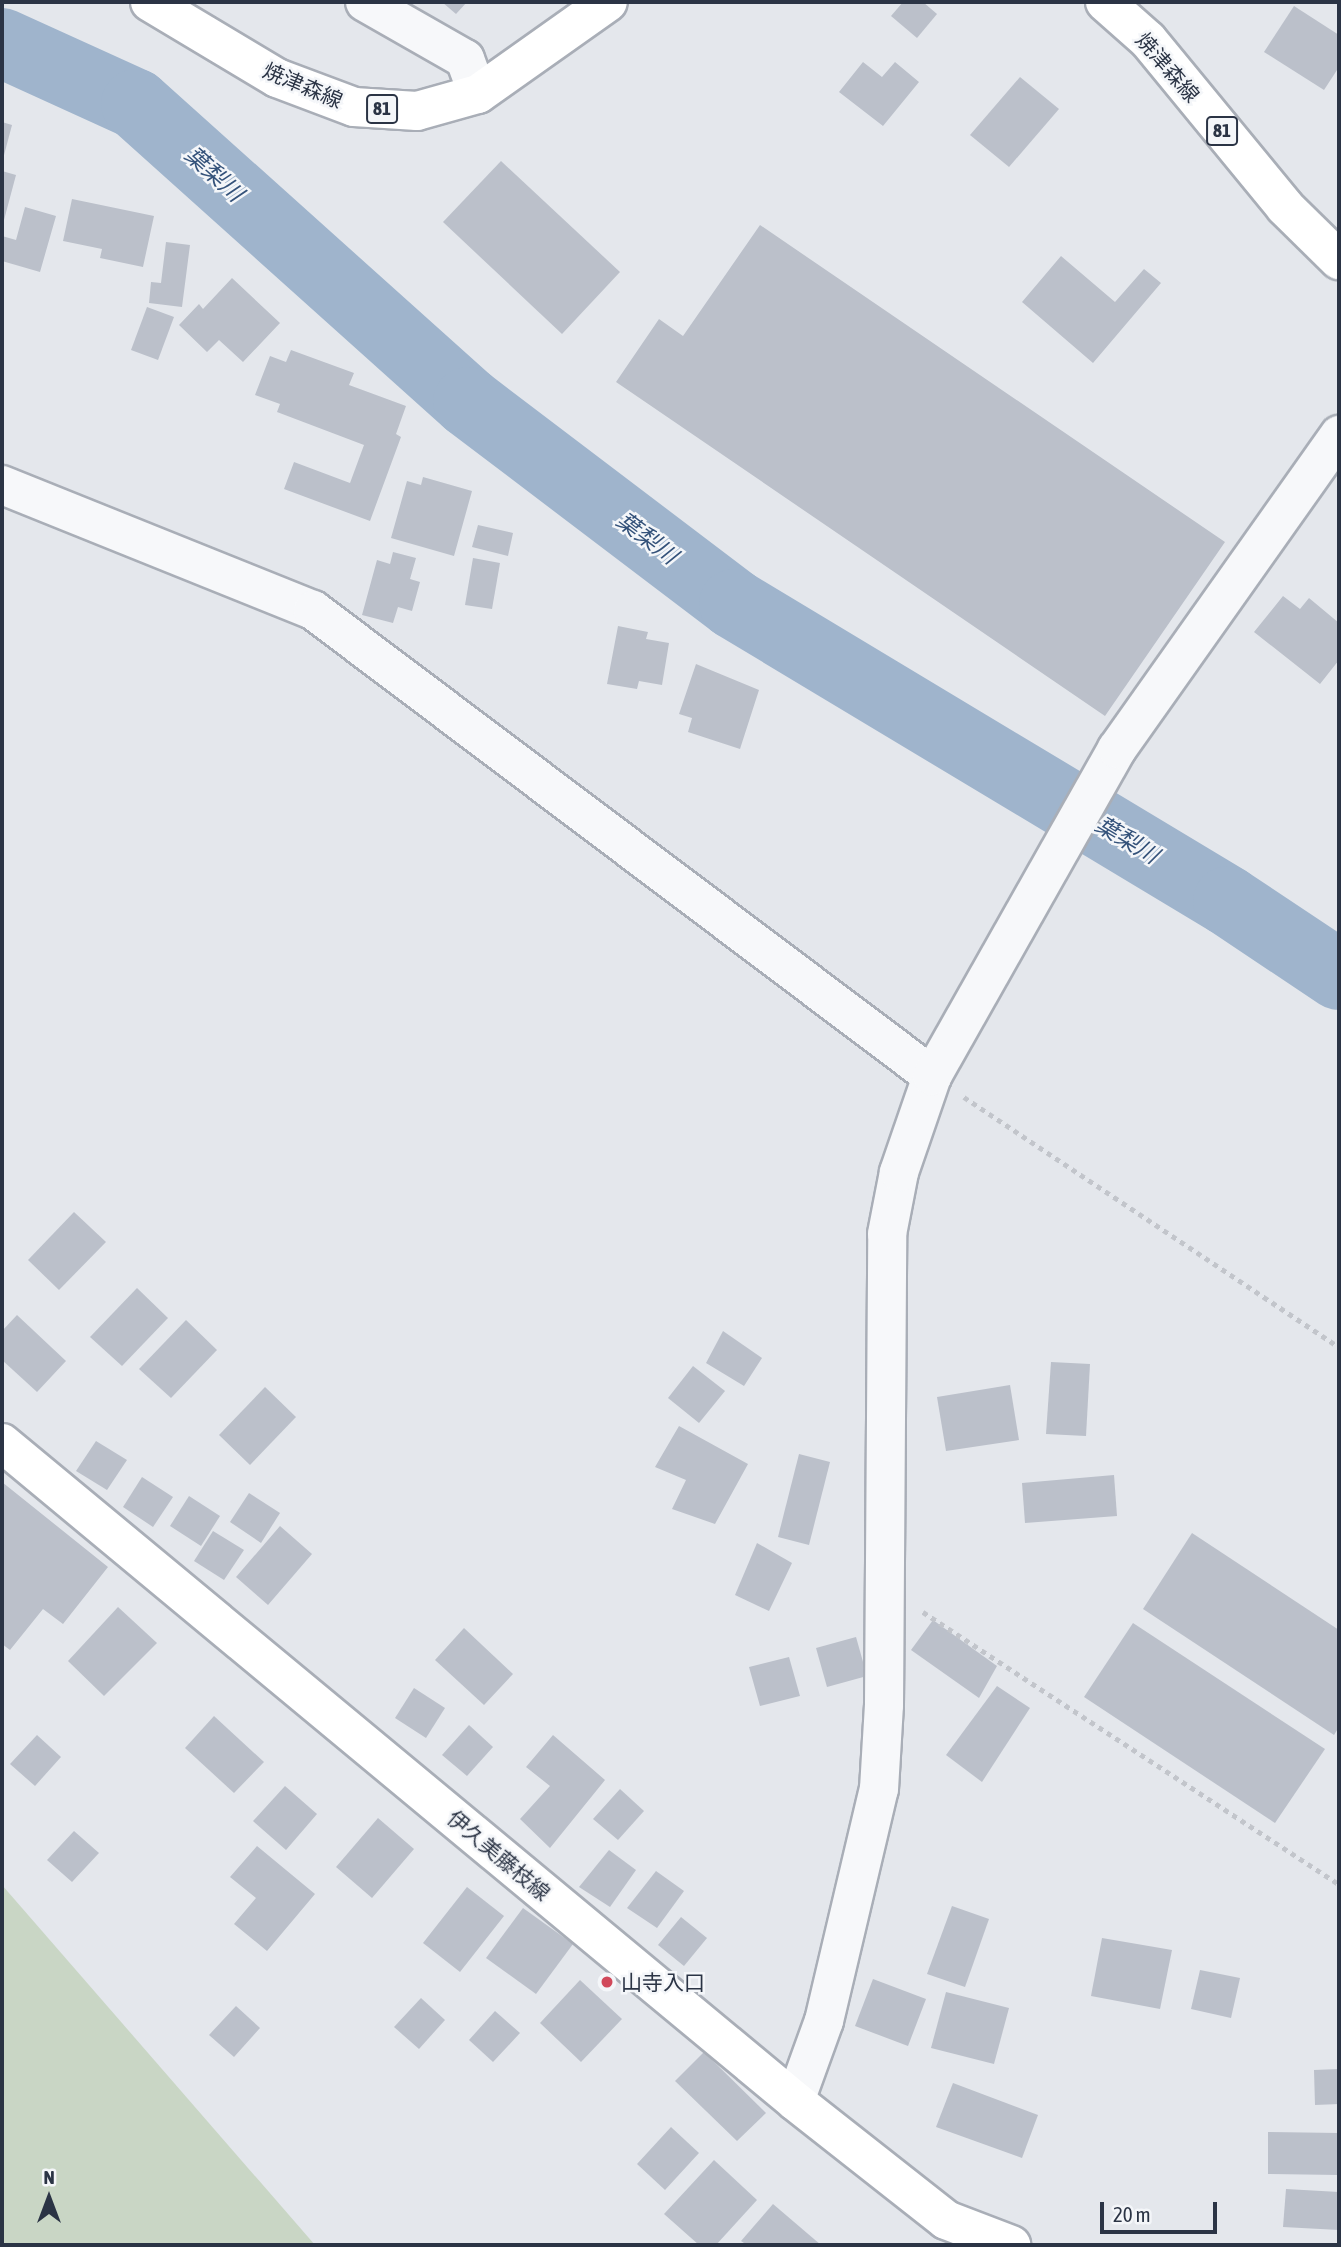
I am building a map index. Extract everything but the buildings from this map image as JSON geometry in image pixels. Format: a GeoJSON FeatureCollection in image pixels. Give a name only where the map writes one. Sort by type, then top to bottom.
{"type":"FeatureCollection","features":[{"type":"Feature","properties":{"kind":"main road","name":"焼津森線"},"geometry":{"type":"LineString","coordinates":[[150,2],[276,78],[354,107],[417,111],[478,93],[608,2]]}},
{"type":"Feature","properties":{"kind":"main road","name":"焼津森線"},"geometry":{"type":"LineString","coordinates":[[1105,2],[1148,40],[1285,207],[1339,260]]}},
{"type":"Feature","properties":{"kind":"main road","name":"伊久美藤枝線"},"geometry":{"type":"LineString","coordinates":[[2,1443],[795,2101],[946,2220],[1011,2245]]}},
{"type":"Feature","properties":{"kind":"street"},"geometry":{"type":"LineString","coordinates":[[365,2],[465,59],[478,93]]}},
{"type":"Feature","properties":{"kind":"street"},"geometry":{"type":"LineString","coordinates":[[795,2101],[824,2021],[879,1789],[887,1234],[899,1172],[932,1076],[1117,748],[1339,435]]}},
{"type":"Feature","properties":{"kind":"street"},"geometry":{"type":"LineString","coordinates":[[2,485],[313,610],[932,1076]]}},
{"type":"Feature","properties":{"kind":"path"},"geometry":{"type":"LineString","coordinates":[[932,1076],[1339,1347]]}},
{"type":"Feature","properties":{"kind":"path"},"geometry":{"type":"LineString","coordinates":[[884,1587],[1339,1884]]}},
{"type":"Feature","properties":{"kind":"green space"},"geometry":{"type":"Polygon","coordinates":[[[2,1885],[315,2245],[2,2245],[2,1885]]]}},
{"type":"Feature","properties":{"kind":"waterway","name":"葉梨川"},"geometry":{"type":"LineString","coordinates":[[2,43],[136,104],[468,402],[734,604],[1228,901],[1339,975]]}},
{"type":"Feature","properties":{"kind":"place","name":"山寺入口"},"geometry":{"type":"Point","coordinates":[607,1982]}}]}
